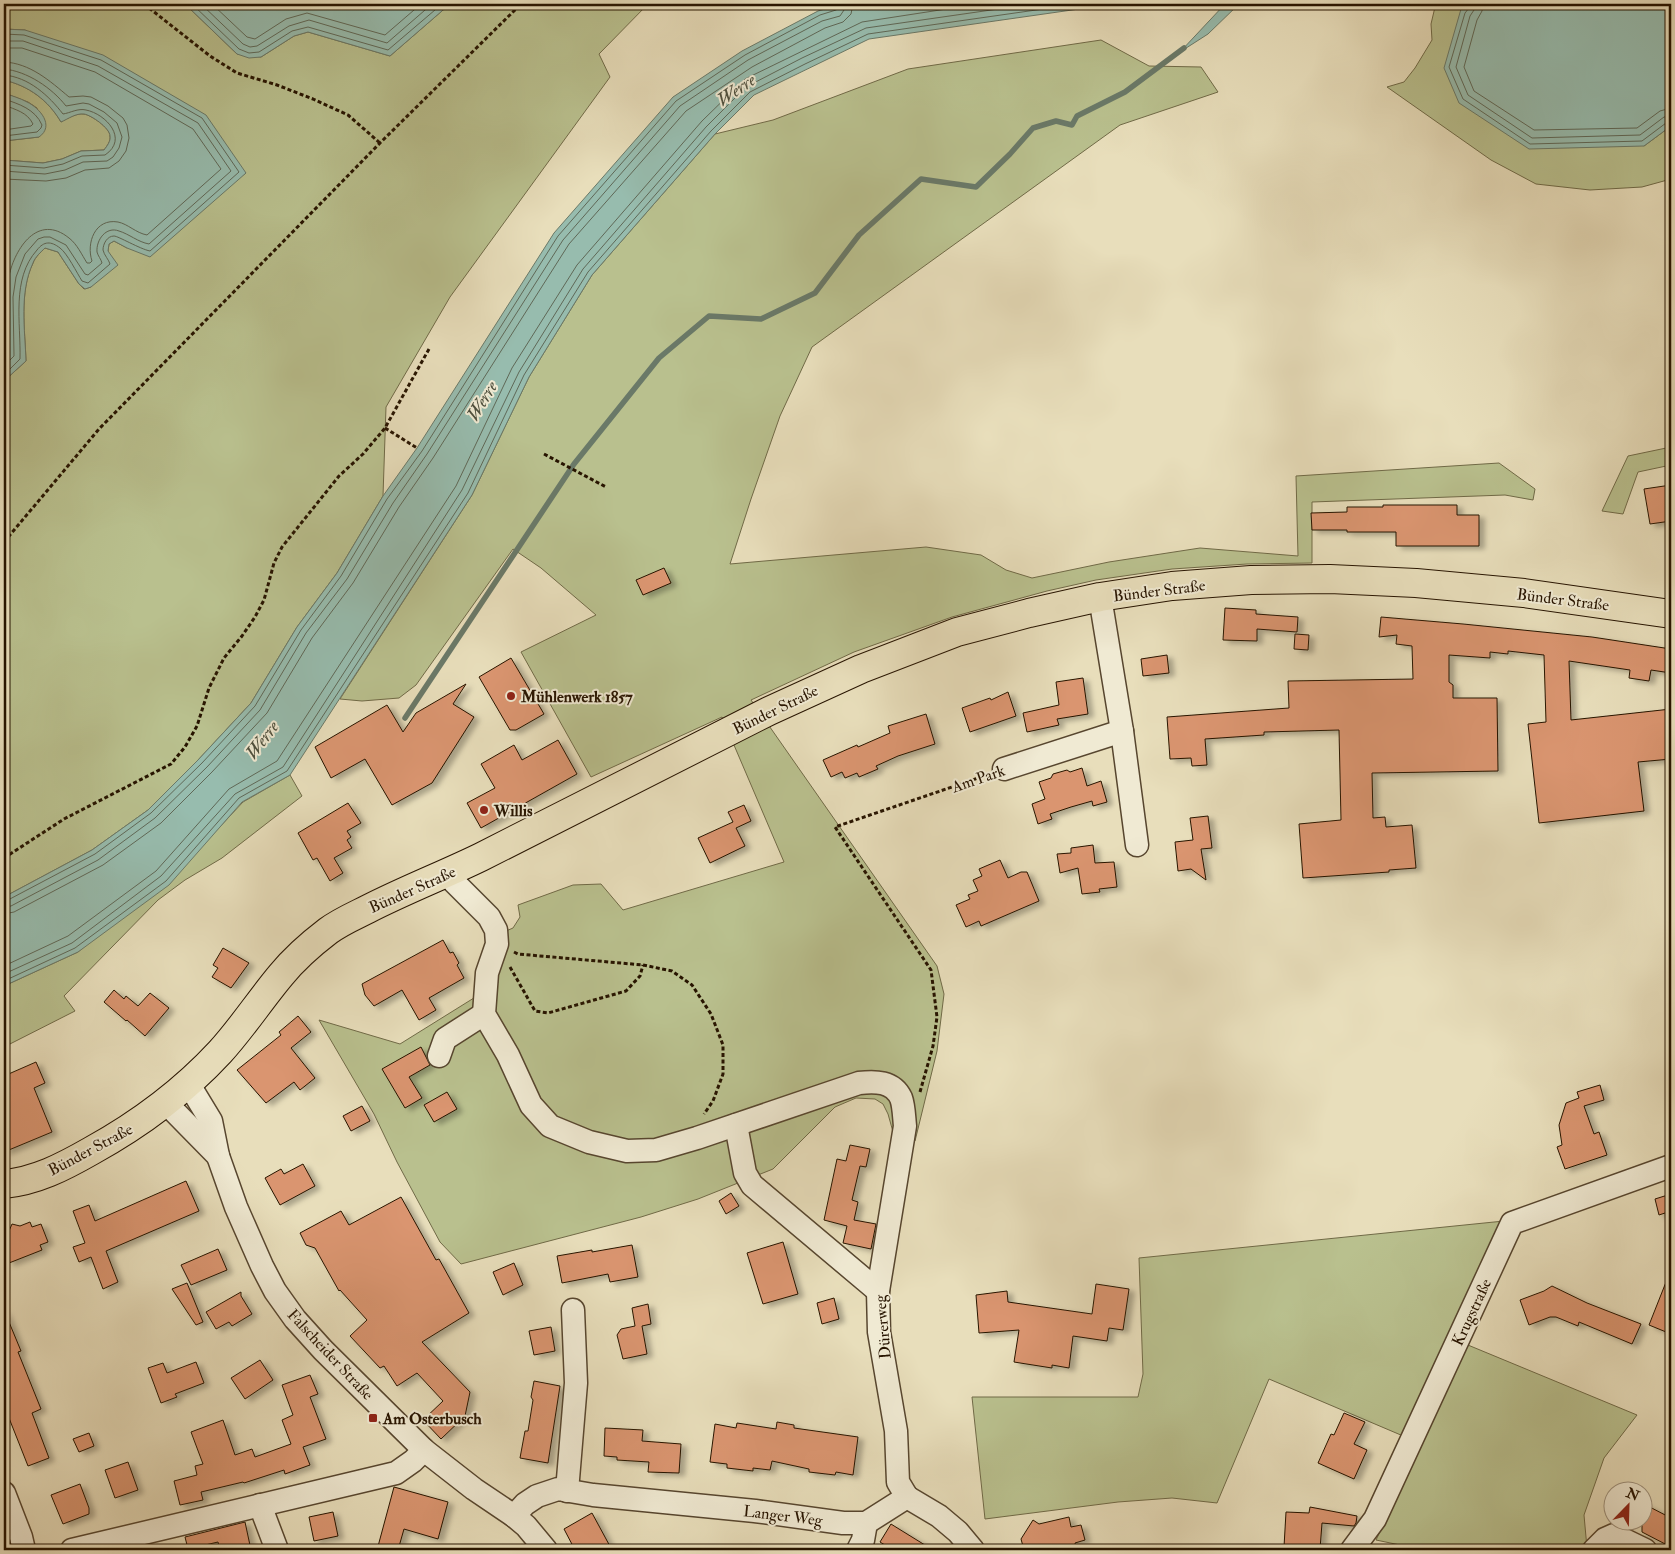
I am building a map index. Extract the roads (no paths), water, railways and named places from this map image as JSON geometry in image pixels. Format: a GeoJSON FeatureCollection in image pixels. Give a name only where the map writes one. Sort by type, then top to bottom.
{"type":"FeatureCollection","features":[{"type":"Feature","properties":{"kind":"main road","name":"Bünder Straße"},"geometry":{"type":"LineString","coordinates":[[4,1184],[20,1182],[55,1171],[115,1138],[166,1103],[220,1052],[282,974],[303,952],[329,931],[392,896],[448,873],[769,711],[861,669],[957,632],[1029,612],[1100,597],[1172,586],[1251,580],[1330,579],[1416,583],[1524,593],[1671,614]]}},
{"type":"Feature","properties":{"kind":"street"},"geometry":{"type":"LineString","coordinates":[[1100,597],[1122,731],[1137,845]]}},
{"type":"Feature","properties":{"kind":"street","name":"Am Park"},"geometry":{"type":"LineString","coordinates":[[1004,769],[1122,731]]}},
{"type":"Feature","properties":{"kind":"street"},"geometry":{"type":"LineString","coordinates":[[439,1056],[445,1039],[484,1014],[487,973],[497,944],[496,930],[489,917],[454,882],[448,873]]}},
{"type":"Feature","properties":{"kind":"street","name":"Dürerweg"},"geometry":{"type":"LineString","coordinates":[[484,1014],[508,1055],[531,1106],[550,1126],[589,1142],[627,1151],[656,1150],[698,1138],[859,1083],[875,1082],[891,1086],[901,1098],[905,1126],[878,1291],[879,1332],[896,1431],[898,1482],[906,1497]]}},
{"type":"Feature","properties":{"kind":"street","name":"Falscheider Straße"},"geometry":{"type":"LineString","coordinates":[[188,1083],[211,1121],[218,1156],[236,1206],[262,1266],[280,1298],[295,1318],[323,1350],[424,1450],[474,1489],[514,1516],[532,1532],[546,1550]]}},
{"type":"Feature","properties":{"kind":"street","name":"Falscheider Straße"},"geometry":{"type":"LineString","coordinates":[[166,1103],[218,1156]]}},
{"type":"Feature","properties":{"kind":"street"},"geometry":{"type":"LineString","coordinates":[[736,1125],[745,1173],[752,1184],[878,1291]]}},
{"type":"Feature","properties":{"kind":"street","name":"Krugstraße"},"geometry":{"type":"LineString","coordinates":[[1359,1549],[1375,1519],[1512,1223],[1671,1166]]}},
{"type":"Feature","properties":{"kind":"street"},"geometry":{"type":"LineString","coordinates":[[567,1491],[576,1383],[573,1310]]}},
{"type":"Feature","properties":{"kind":"street"},"geometry":{"type":"LineString","coordinates":[[72,1550],[396,1473],[424,1450]]}},
{"type":"Feature","properties":{"kind":"street","name":"Langer Weg"},"geometry":{"type":"LineString","coordinates":[[514,1516],[525,1504],[537,1496],[558,1489],[592,1496],[755,1512],[843,1523],[866,1523]]}},
{"type":"Feature","properties":{"kind":"street"},"geometry":{"type":"LineString","coordinates":[[4,1493],[24,1550]]}},
{"type":"Feature","properties":{"kind":"street"},"geometry":{"type":"LineString","coordinates":[[858,1550],[863,1540],[866,1523],[906,1497],[939,1516],[958,1532],[973,1550]]}},
{"type":"Feature","properties":{"kind":"street"},"geometry":{"type":"LineString","coordinates":[[260,1505],[277,1550]]}},
{"type":"Feature","properties":{"kind":"street"},"geometry":{"type":"LineString","coordinates":[[1594,1550],[1605,1539],[1614,1535],[1645,1550]]}},
{"type":"Feature","properties":{"kind":"water"},"geometry":{"type":"Polygon","coordinates":[[[185,4],[450,4],[390,56],[308,32],[294,36],[261,57],[249,58],[237,54],[185,4]]]}},
{"type":"Feature","properties":{"kind":"water","name":"Werre"},"geometry":{"type":"Polygon","coordinates":[[[842,4],[1114,4],[869,39],[754,95],[715,134],[592,275],[529,377],[472,495],[290,775],[242,802],[169,885],[78,952],[4,986],[4,897],[92,850],[148,810],[251,703],[297,627],[337,573],[383,496],[417,448],[554,233],[673,97],[742,51],[818,11],[842,4]]]}},
{"type":"Feature","properties":{"kind":"water"},"geometry":{"type":"Polygon","coordinates":[[[1225,4],[1239,4],[1208,34],[1180,52],[1225,4]]]}},
{"type":"Feature","properties":{"kind":"water"},"geometry":{"type":"Polygon","coordinates":[[[1466,4],[1671,4],[1671,126],[1644,146],[1529,149],[1459,103],[1444,68],[1461,9],[1466,4]]]}},
{"type":"Feature","properties":{"kind":"water"},"geometry":{"type":"Polygon","coordinates":[[[4,29],[25,30],[103,55],[206,115],[246,173],[150,257],[114,241],[109,244],[108,251],[118,265],[91,287],[85,289],[79,284],[58,252],[45,248],[34,261],[26,287],[24,312],[26,361],[4,381],[4,160],[43,163],[62,159],[81,151],[104,150],[110,138],[104,126],[84,114],[72,116],[61,122],[50,107],[37,95],[22,86],[4,80],[4,29]]]}},
{"type":"Feature","properties":{"kind":"water"},"geometry":{"type":"Polygon","coordinates":[[[4,93],[19,98],[37,108],[46,123],[44,133],[39,137],[4,141],[4,93]]]}},
{"type":"Feature","properties":{"kind":"waterway"},"geometry":{"type":"LineString","coordinates":[[405,718],[574,464],[659,358],[709,316],[761,319],[815,293],[859,235],[921,179],[976,187],[1010,154],[1033,128],[1056,121],[1072,125],[1077,116],[1125,92],[1184,48]]}},
{"type":"Feature","properties":{"kind":"place","name":"Mühlenwerk 1857"},"geometry":{"type":"Point","coordinates":[511,696]}},
{"type":"Feature","properties":{"kind":"place","name":"Willis"},"geometry":{"type":"Point","coordinates":[484,810]}},
{"type":"Feature","properties":{"kind":"place","name":"Am Osterbusch"},"geometry":{"type":"Point","coordinates":[373,1418]}}]}
